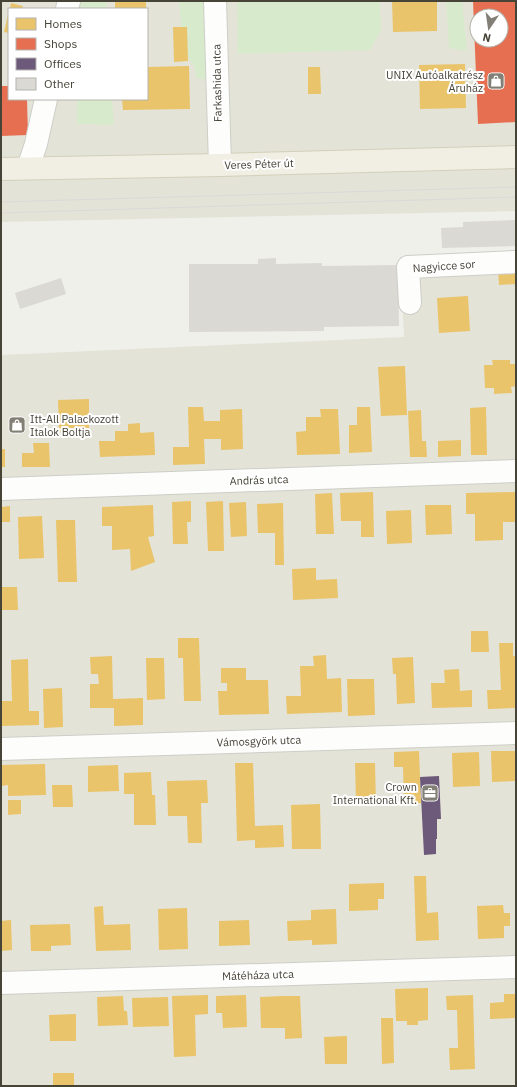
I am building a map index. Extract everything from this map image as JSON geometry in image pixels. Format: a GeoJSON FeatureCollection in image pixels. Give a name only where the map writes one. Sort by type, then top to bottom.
{"type":"FeatureCollection","features":[{"type":"Feature","properties":{"kind":"main road","name":"Veres Péter út"},"geometry":{"type":"LineString","coordinates":[[1,169],[220,165],[516,156]]}},
{"type":"Feature","properties":{"kind":"street","name":"Farkashida utca"},"geometry":{"type":"LineString","coordinates":[[215,1],[220,165]]}},
{"type":"Feature","properties":{"kind":"street"},"geometry":{"type":"LineString","coordinates":[[28,168],[36,144],[46,100]]}},
{"type":"Feature","properties":{"kind":"street","name":"Nagyicce sor"},"geometry":{"type":"LineString","coordinates":[[410,303],[408,267],[516,262]]}},
{"type":"Feature","properties":{"kind":"street","name":"András utca"},"geometry":{"type":"LineString","coordinates":[[1,489],[516,471]]}},
{"type":"Feature","properties":{"kind":"street","name":"Vámosgyörk utca"},"geometry":{"type":"LineString","coordinates":[[1,748],[415,737],[516,732]]}},
{"type":"Feature","properties":{"kind":"street","name":"Mátéháza utca"},"geometry":{"type":"LineString","coordinates":[[1,984],[516,967]]}},
{"type":"Feature","properties":{"kind":"shaded area"},"geometry":{"type":"Polygon","coordinates":[[[1,1],[516,1],[516,211],[1,222],[1,1]]]}},
{"type":"Feature","properties":{"kind":"shaded area"},"geometry":{"type":"Polygon","coordinates":[[[516,254],[516,1086],[1,1086],[1,355],[404,337],[400,258],[516,254]]]}},
{"type":"Feature","properties":{"kind":"green space"},"geometry":{"type":"Polygon","coordinates":[[[78,1],[106,1],[107,8],[78,8],[78,1]]]}},
{"type":"Feature","properties":{"kind":"green space"},"geometry":{"type":"Polygon","coordinates":[[[179,1],[203,1],[207,80],[196,78],[194,66],[183,50],[179,1]]]}},
{"type":"Feature","properties":{"kind":"green space"},"geometry":{"type":"Polygon","coordinates":[[[237,1],[380,1],[381,31],[370,50],[238,54],[237,1]]]}},
{"type":"Feature","properties":{"kind":"green space"},"geometry":{"type":"Polygon","coordinates":[[[446,1],[462,1],[467,51],[449,48],[446,1]]]}},
{"type":"Feature","properties":{"kind":"green space"},"geometry":{"type":"Polygon","coordinates":[[[77,100],[112,100],[114,125],[77,124],[77,100]]]}},
{"type":"Feature","properties":{"kind":"building: Homes"},"geometry":{"type":"Polygon","coordinates":[[[115,1],[146,1],[146,8],[115,8],[115,1]]]}},
{"type":"Feature","properties":{"kind":"building: Homes"},"geometry":{"type":"Polygon","coordinates":[[[392,1],[437,1],[437,31],[393,32],[392,1]]]}},
{"type":"Feature","properties":{"kind":"building: Homes"},"geometry":{"type":"Polygon","coordinates":[[[11,3],[23,6],[22,8],[10,8],[11,3]]]}},
{"type":"Feature","properties":{"kind":"building: Homes"},"geometry":{"type":"Polygon","coordinates":[[[8,14],[8,33],[4,32],[8,14]]]}},
{"type":"Feature","properties":{"kind":"building: Homes"},"geometry":{"type":"Polygon","coordinates":[[[173,27],[187,27],[188,61],[174,62],[173,27]]]}},
{"type":"Feature","properties":{"kind":"building: Homes"},"geometry":{"type":"Polygon","coordinates":[[[465,64],[466,108],[420,109],[419,65],[465,64]]]}},
{"type":"Feature","properties":{"kind":"building: Homes"},"geometry":{"type":"Polygon","coordinates":[[[189,66],[190,109],[123,110],[122,100],[148,100],[148,67],[189,66]]]}},
{"type":"Feature","properties":{"kind":"building: Homes"},"geometry":{"type":"Polygon","coordinates":[[[308,67],[320,67],[321,94],[308,94],[308,67]]]}},
{"type":"Feature","properties":{"kind":"building: Homes"},"geometry":{"type":"Polygon","coordinates":[[[516,268],[516,284],[499,285],[498,269],[516,268]]]}},
{"type":"Feature","properties":{"kind":"building: Homes"},"geometry":{"type":"Polygon","coordinates":[[[468,296],[470,331],[439,333],[437,298],[468,296]]]}},
{"type":"Feature","properties":{"kind":"building: Homes"},"geometry":{"type":"Polygon","coordinates":[[[492,360],[510,360],[510,364],[516,364],[516,386],[511,387],[512,393],[494,394],[494,388],[485,388],[484,365],[493,365],[492,360]]]}},
{"type":"Feature","properties":{"kind":"building: Homes"},"geometry":{"type":"Polygon","coordinates":[[[405,366],[407,415],[381,416],[378,367],[405,366]]]}},
{"type":"Feature","properties":{"kind":"building: Homes"},"geometry":{"type":"Polygon","coordinates":[[[89,399],[89,431],[59,432],[58,400],[89,399]]]}},
{"type":"Feature","properties":{"kind":"building: Homes"},"geometry":{"type":"Polygon","coordinates":[[[188,407],[203,407],[204,421],[220,421],[220,410],[242,409],[243,449],[221,450],[221,439],[204,439],[205,464],[173,465],[173,447],[189,447],[188,407]]]}},
{"type":"Feature","properties":{"kind":"building: Homes"},"geometry":{"type":"Polygon","coordinates":[[[357,407],[370,407],[372,452],[349,453],[349,425],[357,425],[357,407]]]}},
{"type":"Feature","properties":{"kind":"building: Homes"},"geometry":{"type":"Polygon","coordinates":[[[486,407],[487,455],[471,455],[470,408],[486,407]]]}},
{"type":"Feature","properties":{"kind":"building: Homes"},"geometry":{"type":"Polygon","coordinates":[[[320,409],[338,409],[340,454],[297,455],[296,432],[306,431],[306,417],[321,417],[320,409]]]}},
{"type":"Feature","properties":{"kind":"building: Homes"},"geometry":{"type":"Polygon","coordinates":[[[421,410],[422,441],[426,441],[427,457],[410,457],[408,411],[421,410]]]}},
{"type":"Feature","properties":{"kind":"building: Homes"},"geometry":{"type":"Polygon","coordinates":[[[140,423],[140,433],[154,432],[155,455],[100,457],[99,441],[115,441],[115,431],[128,431],[128,424],[140,423]]]}},
{"type":"Feature","properties":{"kind":"building: Homes"},"geometry":{"type":"Polygon","coordinates":[[[461,440],[461,456],[438,457],[438,441],[461,440]]]}},
{"type":"Feature","properties":{"kind":"building: Homes"},"geometry":{"type":"Polygon","coordinates":[[[33,443],[49,443],[50,467],[22,467],[22,453],[34,453],[33,443]]]}},
{"type":"Feature","properties":{"kind":"building: Homes"},"geometry":{"type":"Polygon","coordinates":[[[1,449],[5,449],[5,467],[1,467],[1,449]]]}},
{"type":"Feature","properties":{"kind":"building: Homes"},"geometry":{"type":"Polygon","coordinates":[[[373,492],[374,537],[361,537],[361,521],[341,521],[340,493],[373,492]]]}},
{"type":"Feature","properties":{"kind":"building: Homes"},"geometry":{"type":"Polygon","coordinates":[[[516,492],[516,522],[503,522],[503,540],[475,541],[475,514],[466,514],[466,493],[516,492]]]}},
{"type":"Feature","properties":{"kind":"building: Homes"},"geometry":{"type":"Polygon","coordinates":[[[332,493],[334,534],[316,534],[315,494],[332,493]]]}},
{"type":"Feature","properties":{"kind":"building: Homes"},"geometry":{"type":"Polygon","coordinates":[[[191,501],[191,522],[187,522],[188,544],[173,544],[172,502],[191,501]]]}},
{"type":"Feature","properties":{"kind":"building: Homes"},"geometry":{"type":"Polygon","coordinates":[[[223,501],[224,551],[208,551],[206,502],[223,501]]]}},
{"type":"Feature","properties":{"kind":"building: Homes"},"geometry":{"type":"Polygon","coordinates":[[[246,502],[247,536],[231,537],[229,503],[246,502]]]}},
{"type":"Feature","properties":{"kind":"building: Homes"},"geometry":{"type":"Polygon","coordinates":[[[283,503],[284,565],[275,565],[275,533],[258,533],[257,504],[283,503]]]}},
{"type":"Feature","properties":{"kind":"building: Homes"},"geometry":{"type":"Polygon","coordinates":[[[153,505],[154,536],[148,537],[155,562],[131,571],[130,549],[112,550],[112,526],[102,526],[102,507],[153,505]]]}},
{"type":"Feature","properties":{"kind":"building: Homes"},"geometry":{"type":"Polygon","coordinates":[[[425,505],[451,505],[452,534],[426,535],[425,505]]]}},
{"type":"Feature","properties":{"kind":"building: Homes"},"geometry":{"type":"Polygon","coordinates":[[[10,506],[10,522],[1,522],[1,507],[10,506]]]}},
{"type":"Feature","properties":{"kind":"building: Homes"},"geometry":{"type":"Polygon","coordinates":[[[411,510],[412,543],[387,544],[386,511],[411,510]]]}},
{"type":"Feature","properties":{"kind":"building: Homes"},"geometry":{"type":"Polygon","coordinates":[[[42,516],[44,558],[19,559],[18,517],[42,516]]]}},
{"type":"Feature","properties":{"kind":"building: Homes"},"geometry":{"type":"Polygon","coordinates":[[[56,520],[75,520],[77,582],[58,582],[56,520]]]}},
{"type":"Feature","properties":{"kind":"building: Homes"},"geometry":{"type":"Polygon","coordinates":[[[316,568],[316,580],[337,579],[338,598],[293,600],[292,569],[316,568]]]}},
{"type":"Feature","properties":{"kind":"building: Homes"},"geometry":{"type":"Polygon","coordinates":[[[1,587],[17,587],[18,610],[1,610],[1,587]]]}},
{"type":"Feature","properties":{"kind":"building: Homes"},"geometry":{"type":"Polygon","coordinates":[[[471,631],[488,631],[489,652],[471,652],[471,631]]]}},
{"type":"Feature","properties":{"kind":"building: Homes"},"geometry":{"type":"Polygon","coordinates":[[[178,638],[199,638],[201,701],[184,701],[183,658],[178,658],[178,638]]]}},
{"type":"Feature","properties":{"kind":"building: Homes"},"geometry":{"type":"Polygon","coordinates":[[[499,643],[513,643],[513,656],[516,656],[516,708],[488,709],[487,690],[501,690],[499,643]]]}},
{"type":"Feature","properties":{"kind":"building: Homes"},"geometry":{"type":"Polygon","coordinates":[[[326,655],[327,679],[341,678],[342,712],[287,714],[286,696],[301,696],[300,666],[314,666],[313,656],[326,655]]]}},
{"type":"Feature","properties":{"kind":"building: Homes"},"geometry":{"type":"Polygon","coordinates":[[[112,656],[113,699],[143,698],[143,725],[114,726],[114,708],[90,708],[90,684],[99,684],[98,674],[91,674],[90,657],[112,656]]]}},
{"type":"Feature","properties":{"kind":"building: Homes"},"geometry":{"type":"Polygon","coordinates":[[[413,657],[415,703],[397,704],[396,674],[393,674],[392,658],[413,657]]]}},
{"type":"Feature","properties":{"kind":"building: Homes"},"geometry":{"type":"Polygon","coordinates":[[[146,658],[164,658],[165,699],[147,700],[146,658]]]}},
{"type":"Feature","properties":{"kind":"building: Homes"},"geometry":{"type":"Polygon","coordinates":[[[28,659],[29,711],[39,711],[39,725],[1,726],[1,701],[12,701],[11,660],[28,659]]]}},
{"type":"Feature","properties":{"kind":"building: Homes"},"geometry":{"type":"Polygon","coordinates":[[[221,668],[246,668],[246,680],[268,680],[269,714],[219,715],[218,691],[227,691],[227,683],[221,683],[221,668]]]}},
{"type":"Feature","properties":{"kind":"building: Homes"},"geometry":{"type":"Polygon","coordinates":[[[459,669],[460,691],[472,690],[472,707],[432,708],[431,683],[445,683],[444,670],[459,669]]]}},
{"type":"Feature","properties":{"kind":"building: Homes"},"geometry":{"type":"Polygon","coordinates":[[[347,679],[374,679],[375,715],[348,716],[347,679]]]}},
{"type":"Feature","properties":{"kind":"building: Homes"},"geometry":{"type":"Polygon","coordinates":[[[62,688],[63,727],[44,728],[43,689],[62,688]]]}},
{"type":"Feature","properties":{"kind":"building: Homes"},"geometry":{"type":"Polygon","coordinates":[[[419,751],[421,803],[404,803],[403,767],[394,767],[394,752],[419,751]]]}},
{"type":"Feature","properties":{"kind":"building: Homes"},"geometry":{"type":"Polygon","coordinates":[[[491,751],[516,751],[516,781],[492,782],[491,751]]]}},
{"type":"Feature","properties":{"kind":"building: Homes"},"geometry":{"type":"Polygon","coordinates":[[[479,752],[480,786],[453,787],[452,753],[479,752]]]}},
{"type":"Feature","properties":{"kind":"building: Homes"},"geometry":{"type":"Polygon","coordinates":[[[235,763],[253,763],[255,826],[283,825],[284,847],[255,848],[255,840],[237,841],[235,763]]]}},
{"type":"Feature","properties":{"kind":"building: Homes"},"geometry":{"type":"Polygon","coordinates":[[[355,763],[375,763],[376,802],[356,803],[355,763]]]}},
{"type":"Feature","properties":{"kind":"building: Homes"},"geometry":{"type":"Polygon","coordinates":[[[45,764],[46,795],[8,796],[8,785],[1,786],[1,765],[45,764]]]}},
{"type":"Feature","properties":{"kind":"building: Homes"},"geometry":{"type":"Polygon","coordinates":[[[118,765],[119,791],[88,792],[88,766],[118,765]]]}},
{"type":"Feature","properties":{"kind":"building: Homes"},"geometry":{"type":"Polygon","coordinates":[[[151,772],[152,795],[155,795],[156,825],[134,825],[134,794],[124,794],[124,773],[151,772]]]}},
{"type":"Feature","properties":{"kind":"building: Homes"},"geometry":{"type":"Polygon","coordinates":[[[207,780],[208,803],[201,803],[202,843],[188,843],[187,816],[168,816],[167,781],[207,780]]]}},
{"type":"Feature","properties":{"kind":"building: Homes"},"geometry":{"type":"Polygon","coordinates":[[[52,785],[72,785],[73,807],[53,807],[52,785]]]}},
{"type":"Feature","properties":{"kind":"building: Homes"},"geometry":{"type":"Polygon","coordinates":[[[8,800],[21,800],[21,814],[8,815],[8,800]]]}},
{"type":"Feature","properties":{"kind":"building: Homes"},"geometry":{"type":"Polygon","coordinates":[[[320,804],[321,849],[292,849],[291,805],[320,804]]]}},
{"type":"Feature","properties":{"kind":"building: Homes"},"geometry":{"type":"Polygon","coordinates":[[[414,876],[426,876],[427,913],[438,912],[439,940],[416,941],[414,876]]]}},
{"type":"Feature","properties":{"kind":"building: Homes"},"geometry":{"type":"Polygon","coordinates":[[[384,883],[384,899],[378,899],[378,910],[349,911],[349,884],[384,883]]]}},
{"type":"Feature","properties":{"kind":"building: Homes"},"geometry":{"type":"Polygon","coordinates":[[[503,905],[504,913],[510,913],[510,926],[504,926],[504,938],[478,939],[477,906],[503,905]]]}},
{"type":"Feature","properties":{"kind":"building: Homes"},"geometry":{"type":"Polygon","coordinates":[[[103,906],[104,925],[130,924],[131,950],[96,951],[94,907],[103,906]]]}},
{"type":"Feature","properties":{"kind":"building: Homes"},"geometry":{"type":"Polygon","coordinates":[[[187,908],[188,949],[159,950],[158,909],[187,908]]]}},
{"type":"Feature","properties":{"kind":"building: Homes"},"geometry":{"type":"Polygon","coordinates":[[[336,909],[337,944],[312,945],[312,940],[288,941],[287,921],[311,920],[311,910],[336,909]]]}},
{"type":"Feature","properties":{"kind":"building: Homes"},"geometry":{"type":"Polygon","coordinates":[[[11,920],[12,950],[1,951],[1,921],[11,920]]]}},
{"type":"Feature","properties":{"kind":"building: Homes"},"geometry":{"type":"Polygon","coordinates":[[[249,920],[250,945],[219,946],[219,921],[249,920]]]}},
{"type":"Feature","properties":{"kind":"building: Homes"},"geometry":{"type":"Polygon","coordinates":[[[70,924],[71,945],[51,946],[51,951],[31,951],[30,925],[70,924]]]}},
{"type":"Feature","properties":{"kind":"building: Homes"},"geometry":{"type":"Polygon","coordinates":[[[428,988],[428,1020],[418,1021],[418,1025],[407,1025],[407,1021],[396,1021],[395,989],[428,988]]]}},
{"type":"Feature","properties":{"kind":"building: Homes"},"geometry":{"type":"Polygon","coordinates":[[[504,994],[516,994],[516,1018],[490,1019],[490,1003],[504,1002],[504,994]]]}},
{"type":"Feature","properties":{"kind":"building: Homes"},"geometry":{"type":"Polygon","coordinates":[[[208,995],[208,1014],[195,1015],[196,1056],[174,1057],[172,996],[208,995]]]}},
{"type":"Feature","properties":{"kind":"building: Homes"},"geometry":{"type":"Polygon","coordinates":[[[246,995],[247,1027],[223,1028],[222,1013],[216,1013],[216,996],[246,995]]]}},
{"type":"Feature","properties":{"kind":"building: Homes"},"geometry":{"type":"Polygon","coordinates":[[[473,995],[475,1069],[450,1070],[449,1048],[458,1048],[457,1010],[447,1010],[446,996],[473,995]]]}},
{"type":"Feature","properties":{"kind":"building: Homes"},"geometry":{"type":"Polygon","coordinates":[[[123,996],[124,1011],[127,1011],[128,1025],[98,1026],[97,997],[123,996]]]}},
{"type":"Feature","properties":{"kind":"building: Homes"},"geometry":{"type":"Polygon","coordinates":[[[300,996],[302,1038],[285,1039],[285,1028],[261,1028],[260,997],[300,996]]]}},
{"type":"Feature","properties":{"kind":"building: Homes"},"geometry":{"type":"Polygon","coordinates":[[[168,997],[169,1026],[133,1027],[132,998],[168,997]]]}},
{"type":"Feature","properties":{"kind":"building: Homes"},"geometry":{"type":"Polygon","coordinates":[[[76,1014],[76,1041],[50,1041],[49,1015],[76,1014]]]}},
{"type":"Feature","properties":{"kind":"building: Homes"},"geometry":{"type":"Polygon","coordinates":[[[381,1018],[393,1018],[394,1063],[382,1064],[381,1018]]]}},
{"type":"Feature","properties":{"kind":"building: Homes"},"geometry":{"type":"Polygon","coordinates":[[[347,1036],[347,1064],[325,1064],[324,1037],[347,1036]]]}},
{"type":"Feature","properties":{"kind":"building: Homes"},"geometry":{"type":"Polygon","coordinates":[[[53,1073],[74,1073],[74,1086],[53,1086],[53,1073]]]}},
{"type":"Feature","properties":{"kind":"building: Shops","name":"UNIX Autóalkatrész Áruház"},"geometry":{"type":"Polygon","coordinates":[[[473,1],[516,1],[516,122],[478,124],[475,48],[509,48],[509,8],[473,8],[473,1]]]}},
{"type":"Feature","properties":{"kind":"building: Shops"},"geometry":{"type":"Polygon","coordinates":[[[1,86],[8,86],[8,100],[27,100],[28,135],[1,136],[1,86]]]}},
{"type":"Feature","properties":{"kind":"building: Offices"},"geometry":{"type":"Polygon","coordinates":[[[439,776],[441,819],[437,819],[436,854],[424,855],[420,777],[439,776]]]}},
{"type":"Feature","properties":{"kind":"building: Other"},"geometry":{"type":"Polygon","coordinates":[[[516,220],[516,246],[442,248],[441,228],[463,227],[463,222],[516,220]]]}},
{"type":"Feature","properties":{"kind":"building: Other"},"geometry":{"type":"Polygon","coordinates":[[[276,258],[276,264],[322,263],[322,266],[398,265],[399,326],[324,327],[324,331],[189,332],[189,264],[258,264],[258,259],[276,258]]]}},
{"type":"Feature","properties":{"kind":"building: Other"},"geometry":{"type":"Polygon","coordinates":[[[61,278],[66,294],[20,309],[15,293],[61,278]]]}},
{"type":"Feature","properties":{"kind":"tram line"},"geometry":{"type":"LineString","coordinates":[[1,202],[516,187]]}},
{"type":"Feature","properties":{"kind":"tram line"},"geometry":{"type":"LineString","coordinates":[[1,213],[516,197]]}},
{"type":"Feature","properties":{"kind":"place","name":"UNIX Autóalkatrész Áruház"},"geometry":{"type":"Point","coordinates":[496,81]}},
{"type":"Feature","properties":{"kind":"place","name":"Itt-All Palackozott Italok Boltja"},"geometry":{"type":"Point","coordinates":[17,425]}},
{"type":"Feature","properties":{"kind":"place","name":"Crown International Kft."},"geometry":{"type":"Point","coordinates":[430,793]}}]}
